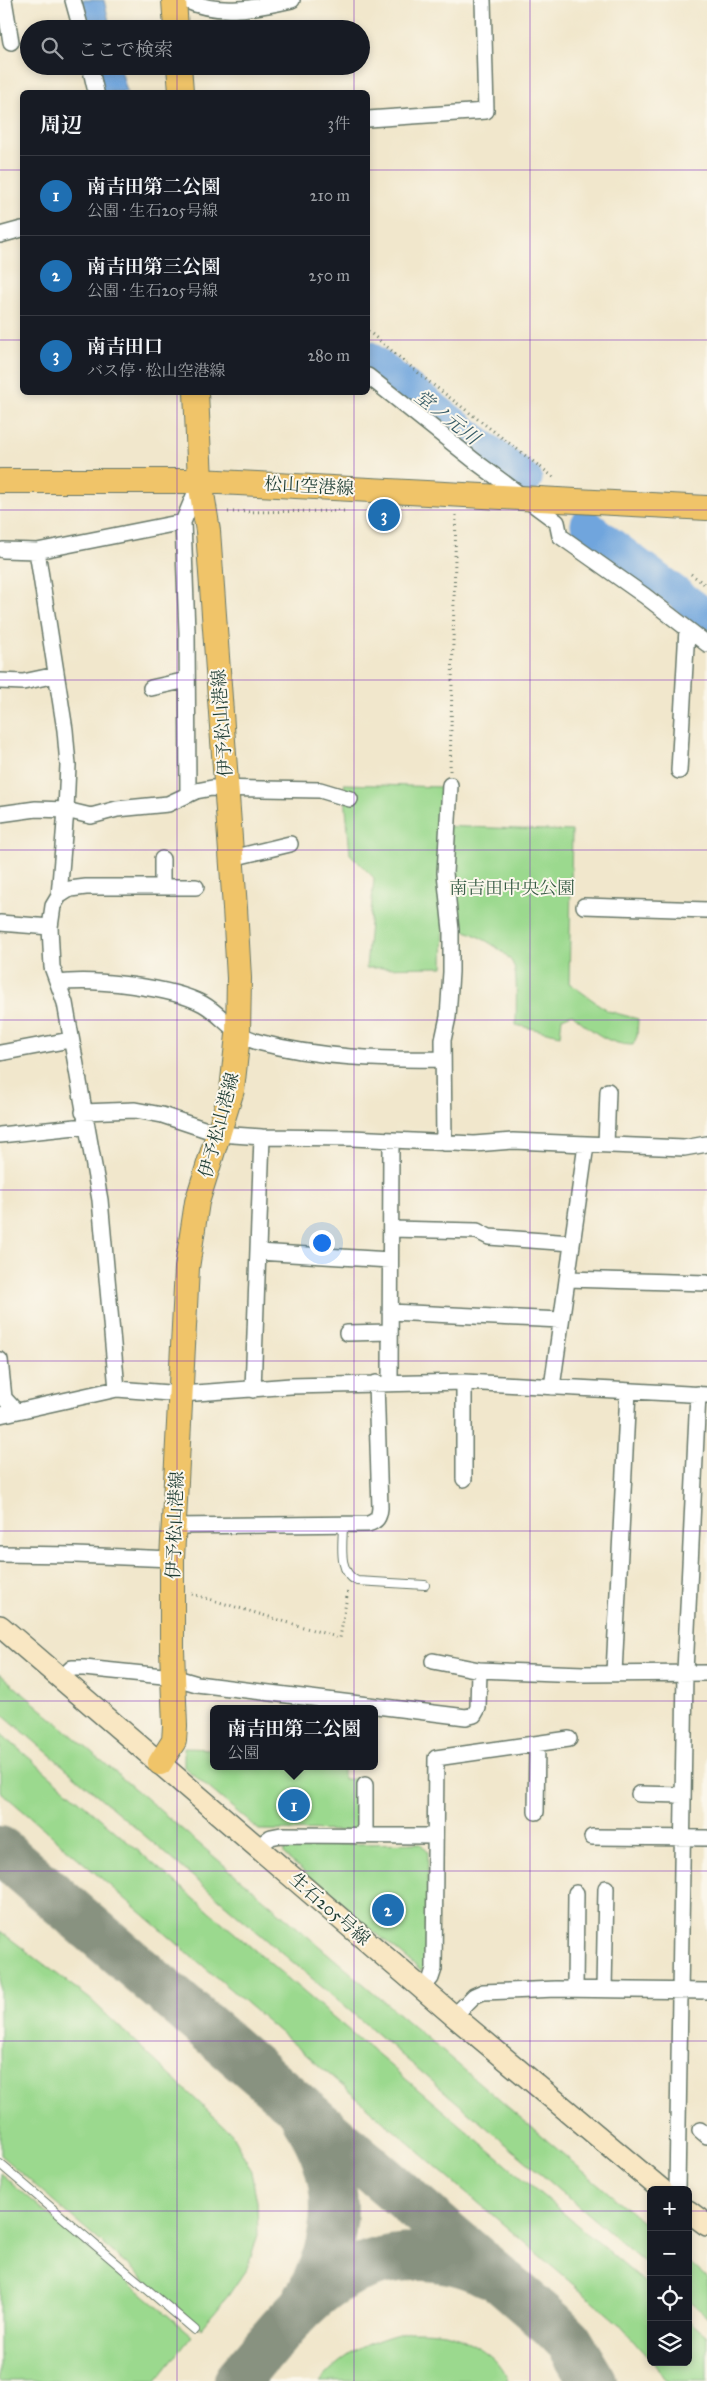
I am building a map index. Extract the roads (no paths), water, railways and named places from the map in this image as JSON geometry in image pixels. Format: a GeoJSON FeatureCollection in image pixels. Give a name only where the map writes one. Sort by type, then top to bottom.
{"type":"FeatureCollection","features":[{"type":"Feature","properties":{"kind":"main road"},"geometry":{"type":"LineString","coordinates":[[174,0],[175,20]]}},
{"type":"Feature","properties":{"kind":"main road"},"geometry":{"type":"LineString","coordinates":[[180,75],[181,90]]}},
{"type":"Feature","properties":{"kind":"main road","name":"伊予松山港線"},"geometry":{"type":"LineString","coordinates":[[160,1762],[174,1741],[176,1726],[173,1677],[172,1560],[187,1268],[197,1202],[232,1090],[238,1034],[239,978],[232,858],[208,532],[200,481],[196,395]]}},
{"type":"Feature","properties":{"kind":"main road","name":"松山空港線"},"geometry":{"type":"LineString","coordinates":[[0,481],[200,481],[707,508]]}},
{"type":"Feature","properties":{"kind":"street"},"geometry":{"type":"LineString","coordinates":[[4,0],[11,42]]}},
{"type":"Feature","properties":{"kind":"street"},"geometry":{"type":"LineString","coordinates":[[73,0],[79,20]]}},
{"type":"Feature","properties":{"kind":"street"},"geometry":{"type":"LineString","coordinates":[[185,0],[208,7],[292,0]]}},
{"type":"Feature","properties":{"kind":"street"},"geometry":{"type":"LineString","coordinates":[[370,119],[486,111],[483,0]]}},
{"type":"Feature","properties":{"kind":"street"},"geometry":{"type":"LineString","coordinates":[[92,75],[96,90]]}},
{"type":"Feature","properties":{"kind":"street"},"geometry":{"type":"LineString","coordinates":[[0,235],[20,229]]}},
{"type":"Feature","properties":{"kind":"street"},"geometry":{"type":"LineString","coordinates":[[370,378],[522,498],[557,522],[560,536],[707,644]]}},
{"type":"Feature","properties":{"kind":"street"},"geometry":{"type":"LineString","coordinates":[[188,795],[183,522],[200,481]]}},
{"type":"Feature","properties":{"kind":"street"},"geometry":{"type":"LineString","coordinates":[[3,550],[37,550],[183,522]]}},
{"type":"Feature","properties":{"kind":"street"},"geometry":{"type":"LineString","coordinates":[[37,550],[67,756],[66,810],[59,896],[53,906],[50,926],[52,967],[65,1003],[84,1119],[100,1200],[117,1389]]}},
{"type":"Feature","properties":{"kind":"street"},"geometry":{"type":"LineString","coordinates":[[679,771],[687,629]]}},
{"type":"Feature","properties":{"kind":"street"},"geometry":{"type":"LineString","coordinates":[[0,681],[23,682],[56,675]]}},
{"type":"Feature","properties":{"kind":"street"},"geometry":{"type":"LineString","coordinates":[[151,688],[187,680]]}},
{"type":"Feature","properties":{"kind":"street"},"geometry":{"type":"LineString","coordinates":[[444,1143],[443,1040],[448,1017],[451,972],[451,930],[445,873],[450,785]]}},
{"type":"Feature","properties":{"kind":"street"},"geometry":{"type":"LineString","coordinates":[[0,814],[36,809],[66,810],[91,816],[117,810],[168,804],[196,791],[227,788],[320,790],[350,799]]}},
{"type":"Feature","properties":{"kind":"street"},"geometry":{"type":"LineString","coordinates":[[232,858],[290,844]]}},
{"type":"Feature","properties":{"kind":"street"},"geometry":{"type":"LineString","coordinates":[[162,859],[162,887]]}},
{"type":"Feature","properties":{"kind":"street"},"geometry":{"type":"LineString","coordinates":[[59,896],[70,889],[86,887],[196,887]]}},
{"type":"Feature","properties":{"kind":"street"},"geometry":{"type":"LineString","coordinates":[[584,906],[707,910]]}},
{"type":"Feature","properties":{"kind":"street"},"geometry":{"type":"LineString","coordinates":[[0,923],[50,926]]}},
{"type":"Feature","properties":{"kind":"street"},"geometry":{"type":"LineString","coordinates":[[58,983],[84,981],[164,991],[187,997],[204,1004],[238,1034],[258,1042],[338,1056],[377,1060],[443,1059]]}},
{"type":"Feature","properties":{"kind":"street"},"geometry":{"type":"LineString","coordinates":[[0,1053],[70,1040]]}},
{"type":"Feature","properties":{"kind":"street"},"geometry":{"type":"LineString","coordinates":[[606,1145],[608,1091]]}},
{"type":"Feature","properties":{"kind":"street"},"geometry":{"type":"LineString","coordinates":[[0,1135],[84,1119],[118,1110],[148,1112],[219,1134],[262,1137],[352,1138],[444,1143],[514,1141],[684,1148],[707,1144]]}},
{"type":"Feature","properties":{"kind":"street"},"geometry":{"type":"LineString","coordinates":[[253,1390],[262,1137]]}},
{"type":"Feature","properties":{"kind":"street"},"geometry":{"type":"LineString","coordinates":[[174,1526],[368,1524],[376,1521],[379,1517],[383,1383],[390,1332],[391,1141]]}},
{"type":"Feature","properties":{"kind":"street"},"geometry":{"type":"LineString","coordinates":[[552,1387],[586,1145]]}},
{"type":"Feature","properties":{"kind":"street"},"geometry":{"type":"LineString","coordinates":[[391,1228],[477,1232],[489,1237],[572,1244]]}},
{"type":"Feature","properties":{"kind":"street"},"geometry":{"type":"LineString","coordinates":[[258,1252],[390,1260]]}},
{"type":"Feature","properties":{"kind":"street"},"geometry":{"type":"LineString","coordinates":[[567,1279],[707,1284]]}},
{"type":"Feature","properties":{"kind":"street"},"geometry":{"type":"LineString","coordinates":[[390,1312],[561,1320]]}},
{"type":"Feature","properties":{"kind":"street"},"geometry":{"type":"LineString","coordinates":[[347,1333],[390,1332]]}},
{"type":"Feature","properties":{"kind":"street"},"geometry":{"type":"LineString","coordinates":[[0,1360],[4,1398],[16,1410]]}},
{"type":"Feature","properties":{"kind":"street"},"geometry":{"type":"LineString","coordinates":[[464,1382],[464,1479]]}},
{"type":"Feature","properties":{"kind":"street"},"geometry":{"type":"LineString","coordinates":[[0,1414],[117,1389],[182,1394],[383,1383],[464,1382],[703,1395],[685,1672],[677,2186]]}},
{"type":"Feature","properties":{"kind":"street"},"geometry":{"type":"LineString","coordinates":[[614,1673],[628,1391]]}},
{"type":"Feature","properties":{"kind":"street"},"geometry":{"type":"LineString","coordinates":[[0,1554],[75,1555],[172,1560]]}},
{"type":"Feature","properties":{"kind":"street","name":"生石205号線"},"geometry":{"type":"LineString","coordinates":[[0,1626],[454,2016],[657,2186]]}},
{"type":"Feature","properties":{"kind":"street"},"geometry":{"type":"LineString","coordinates":[[433,1661],[479,1670],[707,1673]]}},
{"type":"Feature","properties":{"kind":"street"},"geometry":{"type":"LineString","coordinates":[[61,1678],[72,1668],[84,1668],[173,1677],[197,1684],[368,1705]]}},
{"type":"Feature","properties":{"kind":"street"},"geometry":{"type":"LineString","coordinates":[[378,1706],[466,1717],[474,1715],[478,1708],[479,1670]]}},
{"type":"Feature","properties":{"kind":"street"},"geometry":{"type":"LineString","coordinates":[[422,1988],[431,1978],[434,1969],[436,1758],[569,1739]]}},
{"type":"Feature","properties":{"kind":"street"},"geometry":{"type":"LineString","coordinates":[[536,1812],[537,1744]]}},
{"type":"Feature","properties":{"kind":"street"},"geometry":{"type":"LineString","coordinates":[[365,1835],[366,1784]]}},
{"type":"Feature","properties":{"kind":"street"},"geometry":{"type":"LineString","coordinates":[[639,1794],[682,1795]]}},
{"type":"Feature","properties":{"kind":"street"},"geometry":{"type":"LineString","coordinates":[[258,1846],[271,1837],[281,1835],[434,1836]]}},
{"type":"Feature","properties":{"kind":"street"},"geometry":{"type":"LineString","coordinates":[[592,1837],[707,1838]]}},
{"type":"Feature","properties":{"kind":"street"},"geometry":{"type":"LineString","coordinates":[[604,1989],[606,1888]]}},
{"type":"Feature","properties":{"kind":"street"},"geometry":{"type":"LineString","coordinates":[[575,1989],[576,1893]]}},
{"type":"Feature","properties":{"kind":"street"},"geometry":{"type":"LineString","coordinates":[[454,2016],[474,1996],[483,1992],[575,1989],[707,1991]]}},
{"type":"Feature","properties":{"kind":"lane"},"geometry":{"type":"LineString","coordinates":[[344,1524],[344,1568],[350,1578],[357,1581],[425,1585]]}},
{"type":"Feature","properties":{"kind":"lane"},"geometry":{"type":"LineString","coordinates":[[0,2164],[194,2330]]}},
{"type":"Feature","properties":{"kind":"water"},"geometry":{"type":"Polygon","coordinates":[[[78,0],[104,0],[109,20],[84,20],[78,0]]]}},
{"type":"Feature","properties":{"kind":"water"},"geometry":{"type":"Polygon","coordinates":[[[97,75],[122,75],[126,90],[101,90],[97,75]]]}},
{"type":"Feature","properties":{"kind":"waterway","name":"堂ノ元川"},"geometry":{"type":"LineString","coordinates":[[370,358],[527,479]]}},
{"type":"Feature","properties":{"kind":"waterway","name":"堂ノ元川"},"geometry":{"type":"LineString","coordinates":[[586,524],[707,615]]}},
{"type":"Feature","properties":{"kind":"place","name":"南吉田口"},"geometry":{"type":"Point","coordinates":[384,515]}},
{"type":"Feature","properties":{"kind":"place","name":"南吉田第二公園"},"geometry":{"type":"Point","coordinates":[294,1805]}},
{"type":"Feature","properties":{"kind":"place","name":"南吉田第三公園"},"geometry":{"type":"Point","coordinates":[388,1910]}},
{"type":"Feature","properties":{"kind":"park label","name":"南吉田中央公園"},"geometry":{"type":"Point","coordinates":[512,888]}}]}
